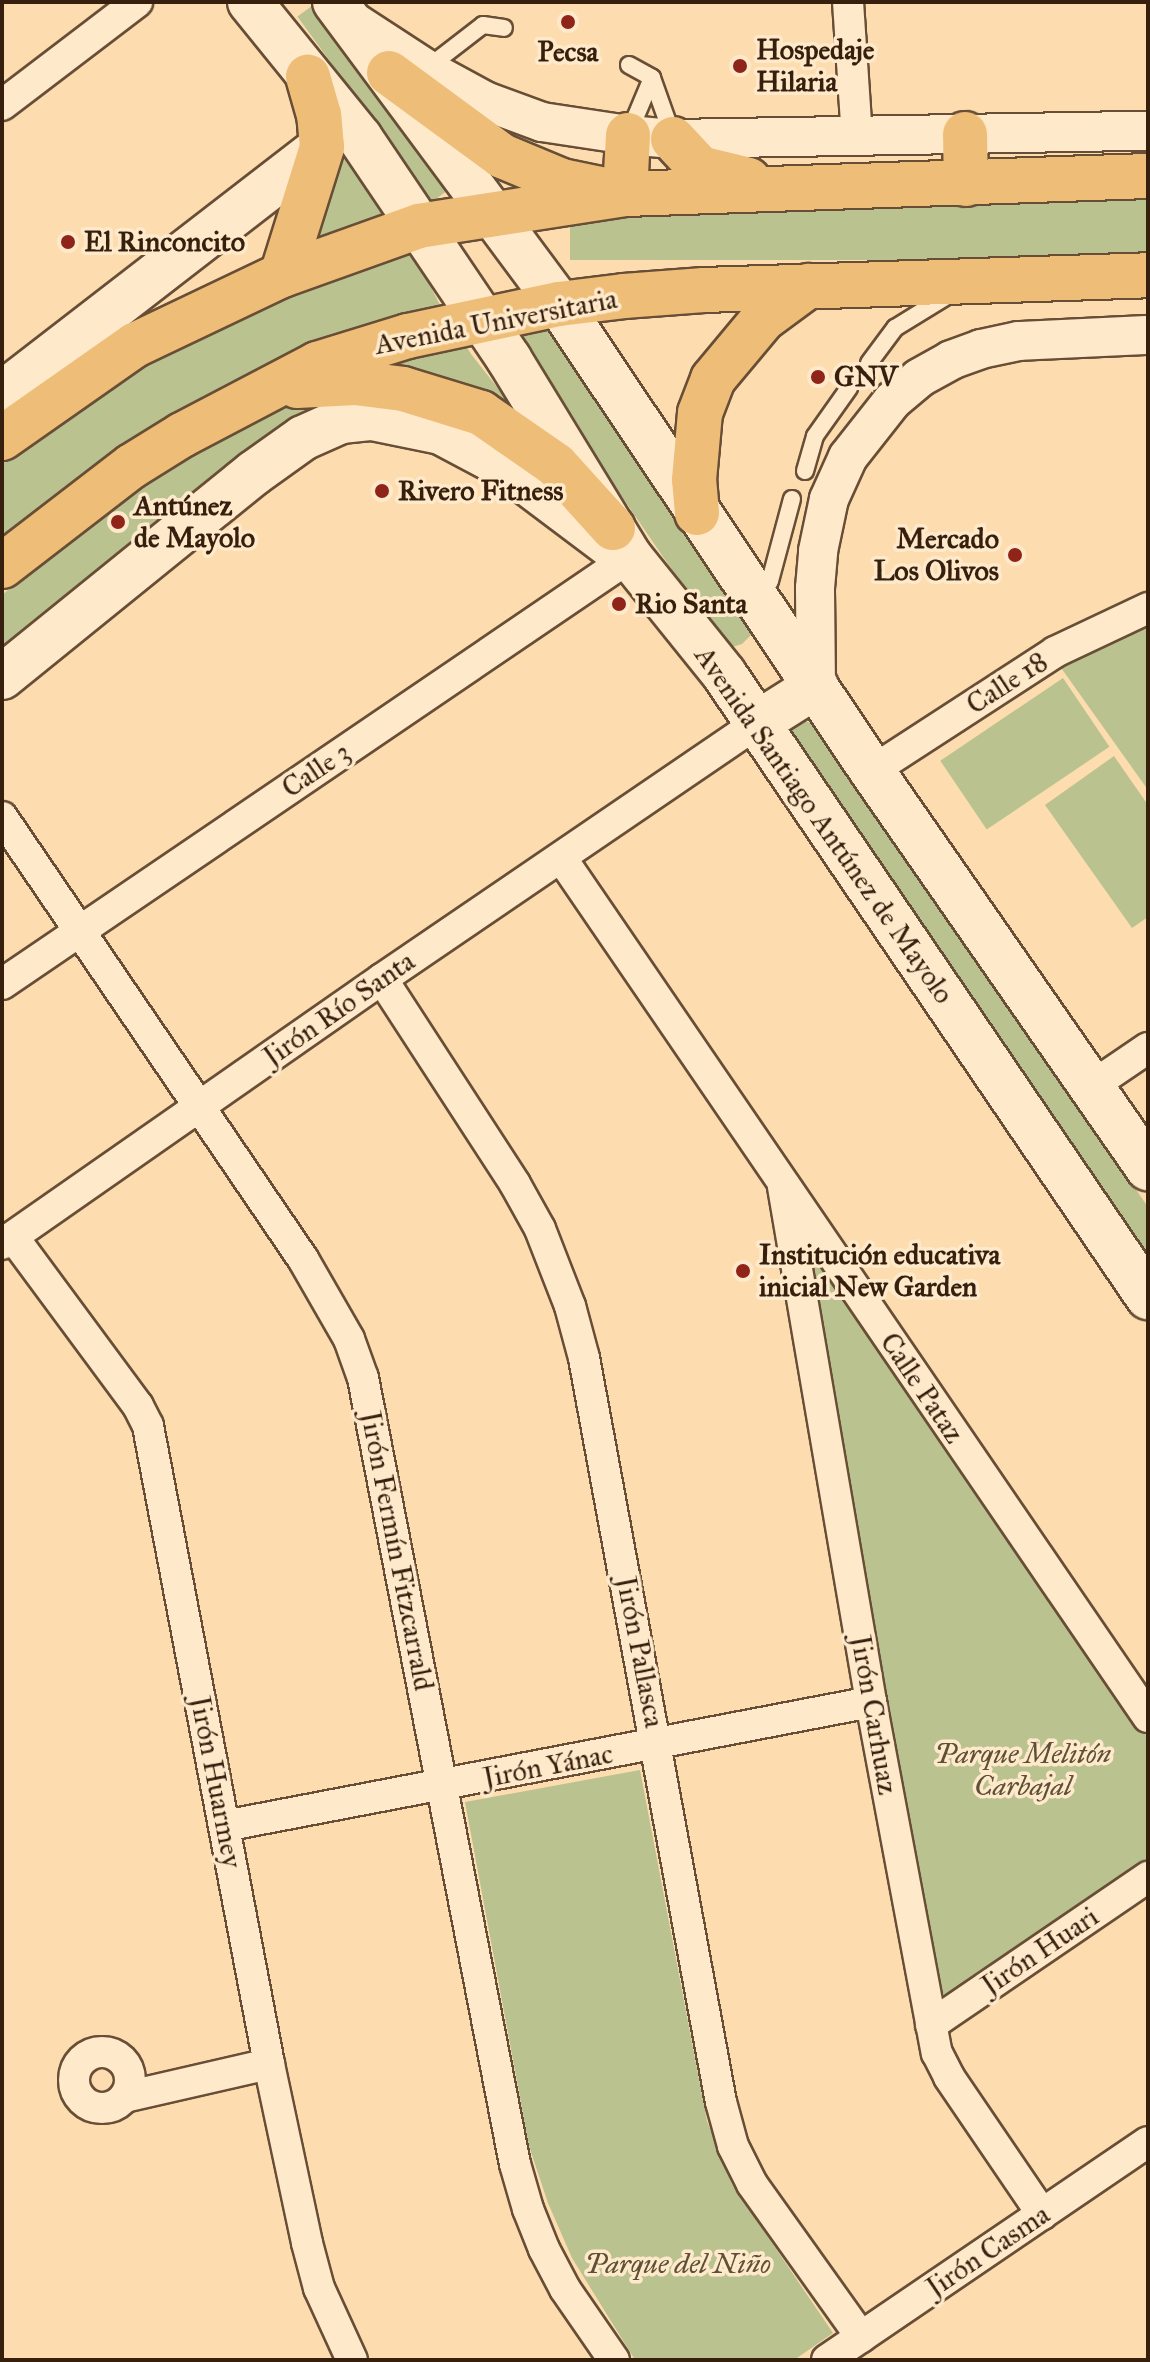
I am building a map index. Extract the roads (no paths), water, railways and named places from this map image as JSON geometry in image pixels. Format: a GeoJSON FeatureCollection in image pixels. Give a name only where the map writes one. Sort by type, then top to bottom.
{"type":"FeatureCollection","features":[{"type":"Feature","properties":{"kind":"main road","name":"Avenida Santiago Antúnez de Mayolo"},"geometry":{"type":"LineString","coordinates":[[251,2],[308,77],[360,138],[481,319],[621,542],[724,674],[1148,1297]]}},
{"type":"Feature","properties":{"kind":"main road"},"geometry":{"type":"LineString","coordinates":[[340,9],[502,156],[562,181],[625,194]]}},
{"type":"Feature","properties":{"kind":"main road"},"geometry":{"type":"LineString","coordinates":[[408,71],[492,212],[559,304],[872,771],[1148,1168]]}},
{"type":"Feature","properties":{"kind":"main road"},"geometry":{"type":"LineString","coordinates":[[282,275],[322,147],[319,115],[308,77]]}},
{"type":"Feature","properties":{"kind":"main road"},"geometry":{"type":"LineString","coordinates":[[965,134],[966,184]]}},
{"type":"Feature","properties":{"kind":"main road"},"geometry":{"type":"LineString","coordinates":[[625,194],[628,135]]}},
{"type":"Feature","properties":{"kind":"main road"},"geometry":{"type":"LineString","coordinates":[[673,139],[700,168],[794,191]]}},
{"type":"Feature","properties":{"kind":"main road"},"geometry":{"type":"LineString","coordinates":[[2,394],[322,147]]}},
{"type":"Feature","properties":{"kind":"main road"},"geometry":{"type":"LineString","coordinates":[[2,438],[36,411],[135,345],[282,275],[419,226],[492,212],[625,194],[794,191],[1148,176]]}},
{"type":"Feature","properties":{"kind":"main road","name":"Avenida Universitaria"},"geometry":{"type":"LineString","coordinates":[[2,566],[132,466],[317,364],[365,348],[481,319],[559,304],[704,290],[1148,275]]}},
{"type":"Feature","properties":{"kind":"main road"},"geometry":{"type":"LineString","coordinates":[[697,513],[694,480],[700,413],[713,379],[763,319],[808,286]]}},
{"type":"Feature","properties":{"kind":"main road"},"geometry":{"type":"LineString","coordinates":[[266,390],[355,383],[403,389],[481,413],[556,465],[621,542]]}},
{"type":"Feature","properties":{"kind":"main road"},"geometry":{"type":"LineString","coordinates":[[2,677],[254,473],[303,438],[341,421],[372,418],[441,432],[505,466],[603,542],[621,542]]}},
{"type":"Feature","properties":{"kind":"main road"},"geometry":{"type":"LineString","coordinates":[[724,674],[770,619]]}},
{"type":"Feature","properties":{"kind":"main road"},"geometry":{"type":"LineString","coordinates":[[756,724],[816,686]]}},
{"type":"Feature","properties":{"kind":"street"},"geometry":{"type":"LineString","coordinates":[[8,87],[137,2]]}},
{"type":"Feature","properties":{"kind":"street"},"geometry":{"type":"LineString","coordinates":[[848,2],[857,136]]}},
{"type":"Feature","properties":{"kind":"street"},"geometry":{"type":"LineString","coordinates":[[408,71],[542,122],[673,139],[1148,131]]}},
{"type":"Feature","properties":{"kind":"street"},"geometry":{"type":"LineString","coordinates":[[816,686],[815,588],[818,551],[829,499],[848,457],[892,401],[919,378],[951,360],[981,349],[1019,341],[1148,335]]}},
{"type":"Feature","properties":{"kind":"street","name":"Calle 3"},"geometry":{"type":"LineString","coordinates":[[2,984],[621,542]]}},
{"type":"Feature","properties":{"kind":"street","name":"Calle 18"},"geometry":{"type":"LineString","coordinates":[[872,771],[1055,652],[1148,608]]}},
{"type":"Feature","properties":{"kind":"street","name":"Jirón Río Santa"},"geometry":{"type":"LineString","coordinates":[[7,1240],[756,724]]}},
{"type":"Feature","properties":{"kind":"street","name":"Jirón Fermín Fitzcarrald"},"geometry":{"type":"LineString","coordinates":[[2,817],[303,1259],[349,1339],[363,1378],[444,1786],[506,2122],[528,2209],[565,2289],[614,2360]]}},
{"type":"Feature","properties":{"kind":"street","name":"Calle Pataz"},"geometry":{"type":"LineString","coordinates":[[562,859],[783,1187],[1148,1717]]}},
{"type":"Feature","properties":{"kind":"street","name":"Jirón Pallasca"},"geometry":{"type":"LineString","coordinates":[[382,979],[515,1184],[540,1229],[565,1293],[584,1358],[721,2102],[733,2146],[776,2222],[861,2337]]}},
{"type":"Feature","properties":{"kind":"street"},"geometry":{"type":"LineString","coordinates":[[1092,1086],[1148,1048]]}},
{"type":"Feature","properties":{"kind":"street","name":"Jirón Carhuaz"},"geometry":{"type":"LineString","coordinates":[[783,1187],[871,1702],[937,2053],[949,2077],[1042,2214]]}},
{"type":"Feature","properties":{"kind":"street","name":"Jirón Huarmey"},"geometry":{"type":"LineString","coordinates":[[7,1240],[138,1406],[148,1426],[269,2064],[307,2243],[319,2288],[352,2360]]}},
{"type":"Feature","properties":{"kind":"street","name":"Jirón Yánac"},"geometry":{"type":"LineString","coordinates":[[224,1826],[871,1702]]}},
{"type":"Feature","properties":{"kind":"street","name":"Jirón Huari"},"geometry":{"type":"LineString","coordinates":[[931,2025],[1148,1877]]}},
{"type":"Feature","properties":{"kind":"street"},"geometry":{"type":"LineString","coordinates":[[125,2097],[269,2064]]}},
{"type":"Feature","properties":{"kind":"street","name":"Jirón Casma"},"geometry":{"type":"LineString","coordinates":[[827,2360],[1148,2142]]}},
{"type":"Feature","properties":{"kind":"lane"},"geometry":{"type":"LineString","coordinates":[[408,71],[483,25],[504,28]]}},
{"type":"Feature","properties":{"kind":"lane"},"geometry":{"type":"LineString","coordinates":[[629,65],[652,78],[673,139]]}},
{"type":"Feature","properties":{"kind":"lane"},"geometry":{"type":"LineString","coordinates":[[628,135],[652,78]]}},
{"type":"Feature","properties":{"kind":"lane"},"geometry":{"type":"LineString","coordinates":[[869,363],[895,328],[970,281]]}},
{"type":"Feature","properties":{"kind":"lane"},"geometry":{"type":"LineString","coordinates":[[805,471],[815,436],[849,388]]}},
{"type":"Feature","properties":{"kind":"lane"},"geometry":{"type":"LineString","coordinates":[[770,619],[770,581],[792,499]]}},
{"type":"Feature","properties":{"kind":"place","name":"Pecsa"},"geometry":{"type":"Point","coordinates":[568,22]}},
{"type":"Feature","properties":{"kind":"place","name":"Hospedaje Hilaria"},"geometry":{"type":"Point","coordinates":[740,66]}},
{"type":"Feature","properties":{"kind":"place","name":"El Rinconcito"},"geometry":{"type":"Point","coordinates":[68,242]}},
{"type":"Feature","properties":{"kind":"place","name":"GNV"},"geometry":{"type":"Point","coordinates":[818,377]}},
{"type":"Feature","properties":{"kind":"place","name":"Rivero Fitness"},"geometry":{"type":"Point","coordinates":[382,491]}},
{"type":"Feature","properties":{"kind":"place","name":"Antúnez de Mayolo"},"geometry":{"type":"Point","coordinates":[118,522]}},
{"type":"Feature","properties":{"kind":"place","name":"Mercado Los Olivos"},"geometry":{"type":"Point","coordinates":[1015,555]}},
{"type":"Feature","properties":{"kind":"place","name":"Rio Santa"},"geometry":{"type":"Point","coordinates":[619,604]}},
{"type":"Feature","properties":{"kind":"place","name":"Institución educativa inicial New Garden"},"geometry":{"type":"Point","coordinates":[743,1271]}},
{"type":"Feature","properties":{"kind":"park label","name":"Parque Melitón Carbajal"},"geometry":{"type":"Point","coordinates":[1023,1770]}},
{"type":"Feature","properties":{"kind":"park label","name":"Parque del Niño"},"geometry":{"type":"Point","coordinates":[678,2264]}}]}
